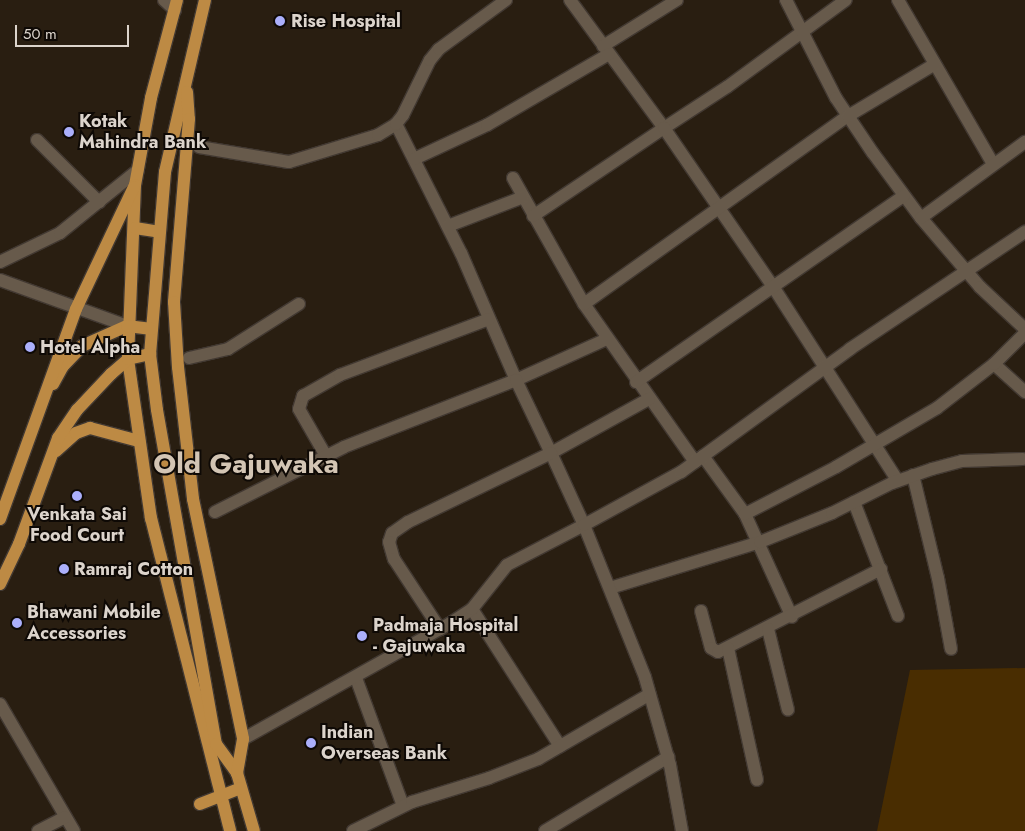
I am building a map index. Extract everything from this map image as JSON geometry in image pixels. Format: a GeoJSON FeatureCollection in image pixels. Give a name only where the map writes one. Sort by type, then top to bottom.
{"type":"FeatureCollection","features":[{"type":"Feature","properties":{"kind":"main road"},"geometry":{"type":"LineString","coordinates":[[205,0],[186,87],[175,117],[165,172],[150,354],[157,410],[216,744],[237,773],[254,831]]}},
{"type":"Feature","properties":{"kind":"main road"},"geometry":{"type":"LineString","coordinates":[[176,5],[152,98],[135,185],[135,228],[127,326],[128,359],[139,441],[164,574],[230,831]]}},
{"type":"Feature","properties":{"kind":"main road"},"geometry":{"type":"LineString","coordinates":[[186,87],[189,119],[174,302],[178,367],[193,499],[242,739],[237,773]]}},
{"type":"Feature","properties":{"kind":"main road"},"geometry":{"type":"LineString","coordinates":[[0,519],[76,309],[135,185]]}},
{"type":"Feature","properties":{"kind":"main road"},"geometry":{"type":"LineString","coordinates":[[135,228],[160,232]]}},
{"type":"Feature","properties":{"kind":"main road"},"geometry":{"type":"LineString","coordinates":[[41,403],[64,366],[78,350],[127,326],[152,329]]}},
{"type":"Feature","properties":{"kind":"main road"},"geometry":{"type":"LineString","coordinates":[[0,584],[19,544],[58,438],[78,410],[128,359],[150,354]]}},
{"type":"Feature","properties":{"kind":"main road"},"geometry":{"type":"LineString","coordinates":[[50,457],[76,433],[90,428],[139,441]]}},
{"type":"Feature","properties":{"kind":"main road"},"geometry":{"type":"LineString","coordinates":[[200,804],[241,788]]}},
{"type":"Feature","properties":{"kind":"street"},"geometry":{"type":"LineString","coordinates":[[164,0],[176,5]]}},
{"type":"Feature","properties":{"kind":"street"},"geometry":{"type":"LineString","coordinates":[[199,147],[289,162],[343,148],[378,135],[396,124],[439,49],[506,0]]}},
{"type":"Feature","properties":{"kind":"street"},"geometry":{"type":"LineString","coordinates":[[570,0],[664,128],[774,288],[826,366],[898,481]]}},
{"type":"Feature","properties":{"kind":"street"},"geometry":{"type":"LineString","coordinates":[[414,159],[487,126],[606,50],[677,0]]}},
{"type":"Feature","properties":{"kind":"street"},"geometry":{"type":"LineString","coordinates":[[786,0],[848,116],[904,196],[966,270],[1007,314],[1025,329]]}},
{"type":"Feature","properties":{"kind":"street"},"geometry":{"type":"LineString","coordinates":[[533,216],[727,87],[801,31],[846,0]]}},
{"type":"Feature","properties":{"kind":"street"},"geometry":{"type":"LineString","coordinates":[[898,0],[993,164]]}},
{"type":"Feature","properties":{"kind":"street"},"geometry":{"type":"LineString","coordinates":[[584,304],[718,206],[848,116],[935,64]]}},
{"type":"Feature","properties":{"kind":"street"},"geometry":{"type":"LineString","coordinates":[[396,124],[448,226],[516,380],[584,525],[610,588],[650,694],[668,757],[682,831]]}},
{"type":"Feature","properties":{"kind":"street"},"geometry":{"type":"LineString","coordinates":[[37,140],[99,202]]}},
{"type":"Feature","properties":{"kind":"street"},"geometry":{"type":"LineString","coordinates":[[921,218],[1025,142]]}},
{"type":"Feature","properties":{"kind":"street"},"geometry":{"type":"LineString","coordinates":[[0,262],[60,233],[138,170]]}},
{"type":"Feature","properties":{"kind":"street"},"geometry":{"type":"LineString","coordinates":[[513,178],[584,304],[636,382],[745,514],[760,542],[792,617]]}},
{"type":"Feature","properties":{"kind":"street"},"geometry":{"type":"LineString","coordinates":[[636,382],[904,196]]}},
{"type":"Feature","properties":{"kind":"street"},"geometry":{"type":"LineString","coordinates":[[448,226],[523,197]]}},
{"type":"Feature","properties":{"kind":"street"},"geometry":{"type":"LineString","coordinates":[[242,739],[356,678],[472,609],[507,565],[584,525],[699,459],[826,366],[1025,232]]}},
{"type":"Feature","properties":{"kind":"street"},"geometry":{"type":"LineString","coordinates":[[0,280],[127,326]]}},
{"type":"Feature","properties":{"kind":"street"},"geometry":{"type":"LineString","coordinates":[[189,358],[228,349],[299,304]]}},
{"type":"Feature","properties":{"kind":"street"},"geometry":{"type":"LineString","coordinates":[[326,456],[299,409],[303,396],[310,390],[340,375],[489,319]]}},
{"type":"Feature","properties":{"kind":"street"},"geometry":{"type":"LineString","coordinates":[[745,514],[875,445],[936,408],[994,364],[1025,332]]}},
{"type":"Feature","properties":{"kind":"street"},"geometry":{"type":"LineString","coordinates":[[215,512],[326,456],[516,380],[607,339]]}},
{"type":"Feature","properties":{"kind":"street"},"geometry":{"type":"LineString","coordinates":[[994,364],[1025,392]]}},
{"type":"Feature","properties":{"kind":"street"},"geometry":{"type":"LineString","coordinates":[[440,629],[394,558],[389,542],[392,533],[408,522],[550,453],[649,399]]}},
{"type":"Feature","properties":{"kind":"street"},"geometry":{"type":"LineString","coordinates":[[610,588],[760,542],[913,475],[962,461],[1023,459]]}},
{"type":"Feature","properties":{"kind":"street"},"geometry":{"type":"LineString","coordinates":[[913,475],[940,586],[951,650]]}},
{"type":"Feature","properties":{"kind":"street"},"geometry":{"type":"LineString","coordinates":[[854,502],[898,616]]}},
{"type":"Feature","properties":{"kind":"street"},"geometry":{"type":"LineString","coordinates":[[701,611],[711,648],[718,652],[792,617],[881,569]]}},
{"type":"Feature","properties":{"kind":"street"},"geometry":{"type":"LineString","coordinates":[[472,609],[560,746]]}},
{"type":"Feature","properties":{"kind":"street"},"geometry":{"type":"LineString","coordinates":[[768,629],[788,710]]}},
{"type":"Feature","properties":{"kind":"street"},"geometry":{"type":"LineString","coordinates":[[728,648],[756,780]]}},
{"type":"Feature","properties":{"kind":"street"},"geometry":{"type":"LineString","coordinates":[[356,678],[403,806]]}},
{"type":"Feature","properties":{"kind":"street"},"geometry":{"type":"LineString","coordinates":[[353,831],[403,806],[514,770],[650,694]]}},
{"type":"Feature","properties":{"kind":"street"},"geometry":{"type":"LineString","coordinates":[[0,704],[74,831]]}},
{"type":"Feature","properties":{"kind":"street"},"geometry":{"type":"LineString","coordinates":[[545,831],[668,757]]}},
{"type":"Feature","properties":{"kind":"street"},"geometry":{"type":"LineString","coordinates":[[38,831],[65,816]]}},
{"type":"Feature","properties":{"kind":"shaded area"},"geometry":{"type":"Polygon","coordinates":[[[1025,668],[1025,831],[877,831],[910,670],[1025,668]]]}},
{"type":"Feature","properties":{"kind":"place","name":"Rise Hospital"},"geometry":{"type":"Point","coordinates":[280,21]}},
{"type":"Feature","properties":{"kind":"place","name":"Kotak Mahindra Bank"},"geometry":{"type":"Point","coordinates":[69,132]}},
{"type":"Feature","properties":{"kind":"place","name":"Hotel Alpha"},"geometry":{"type":"Point","coordinates":[30,347]}},
{"type":"Feature","properties":{"kind":"place","name":"Venkata Sai Food Court"},"geometry":{"type":"Point","coordinates":[77,496]}},
{"type":"Feature","properties":{"kind":"place","name":"Ramraj Cotton"},"geometry":{"type":"Point","coordinates":[64,569]}},
{"type":"Feature","properties":{"kind":"place","name":"Bhawani Mobile Accessories"},"geometry":{"type":"Point","coordinates":[17,623]}},
{"type":"Feature","properties":{"kind":"place","name":"Padmaja Hospital - Gajuwaka"},"geometry":{"type":"Point","coordinates":[362,636]}},
{"type":"Feature","properties":{"kind":"place","name":"Indian Overseas Bank"},"geometry":{"type":"Point","coordinates":[311,743]}},
{"type":"Feature","properties":{"kind":"district","name":"Old Gajuwaka"},"geometry":{"type":"Point","coordinates":[246,464]}}]}
